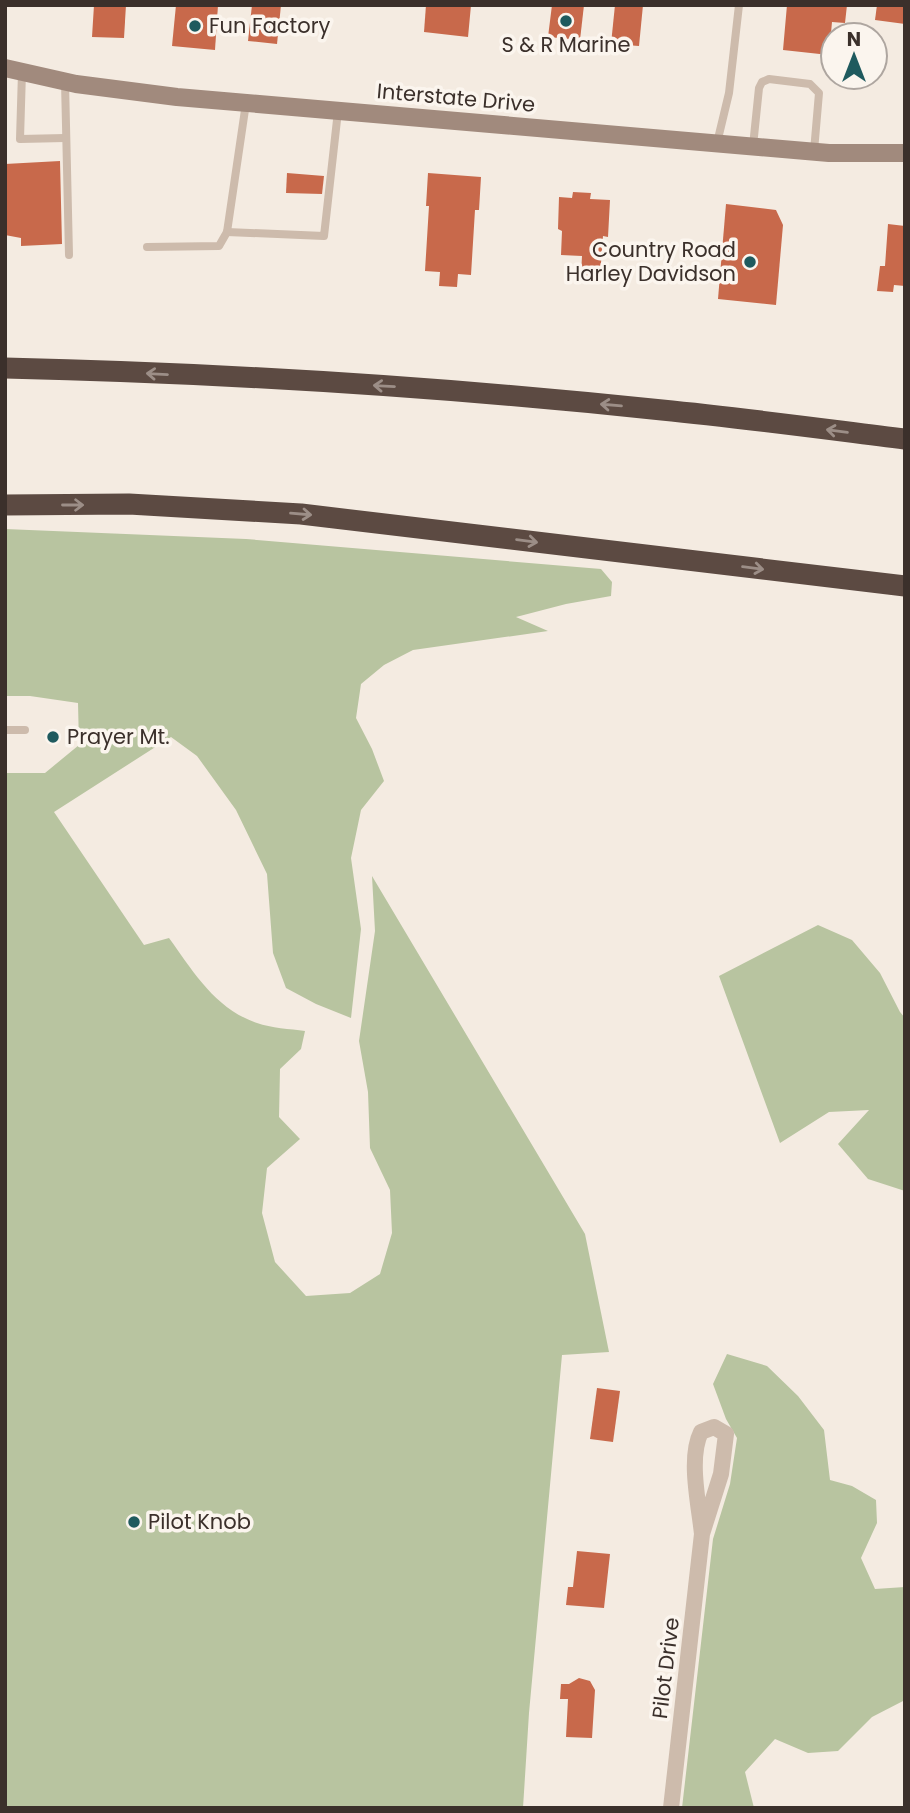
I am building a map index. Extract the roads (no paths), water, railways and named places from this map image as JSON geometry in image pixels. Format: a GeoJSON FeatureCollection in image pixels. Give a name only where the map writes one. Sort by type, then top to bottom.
{"type":"FeatureCollection","features":[{"type":"Feature","properties":{"kind":"highway"},"geometry":{"type":"LineString","coordinates":[[5,368],[402,387],[662,410],[905,439]]}},
{"type":"Feature","properties":{"kind":"highway"},"geometry":{"type":"LineString","coordinates":[[5,505],[129,504],[301,514],[905,586]]}},
{"type":"Feature","properties":{"kind":"main road","name":"Interstate Drive"},"geometry":{"type":"LineString","coordinates":[[14,70],[65,82],[177,97],[814,151],[905,153]]}},
{"type":"Feature","properties":{"kind":"street","name":"Pilot Drive"},"geometry":{"type":"LineString","coordinates":[[671,1808],[702,1534],[722,1474],[726,1434],[714,1427],[701,1432],[695,1443],[702,1534]]}},
{"type":"Feature","properties":{"kind":"lane"},"geometry":{"type":"LineString","coordinates":[[718,143],[729,93],[740,5]]}},
{"type":"Feature","properties":{"kind":"lane"},"geometry":{"type":"LineString","coordinates":[[14,70],[20,139],[65,138]]}},
{"type":"Feature","properties":{"kind":"lane"},"geometry":{"type":"LineString","coordinates":[[753,146],[759,88],[762,82],[769,79],[810,84],[819,93],[814,151]]}},
{"type":"Feature","properties":{"kind":"lane"},"geometry":{"type":"LineString","coordinates":[[65,82],[69,255]]}},
{"type":"Feature","properties":{"kind":"lane"},"geometry":{"type":"LineString","coordinates":[[147,247],[219,246],[227,232],[246,103]]}},
{"type":"Feature","properties":{"kind":"lane"},"geometry":{"type":"LineString","coordinates":[[227,232],[324,236],[338,111]]}},
{"type":"Feature","properties":{"kind":"lane"},"geometry":{"type":"LineString","coordinates":[[5,730],[25,730]]}},
{"type":"Feature","properties":{"kind":"place","name":"S & R Marine"},"geometry":{"type":"Point","coordinates":[566,21]}},
{"type":"Feature","properties":{"kind":"place","name":"Fun Factory"},"geometry":{"type":"Point","coordinates":[195,26]}},
{"type":"Feature","properties":{"kind":"place","name":"Country Road Harley Davidson"},"geometry":{"type":"Point","coordinates":[750,262]}},
{"type":"Feature","properties":{"kind":"place","name":"Prayer Mt."},"geometry":{"type":"Point","coordinates":[53,737]}},
{"type":"Feature","properties":{"kind":"place","name":"Pilot Knob"},"geometry":{"type":"Point","coordinates":[134,1522]}}]}
